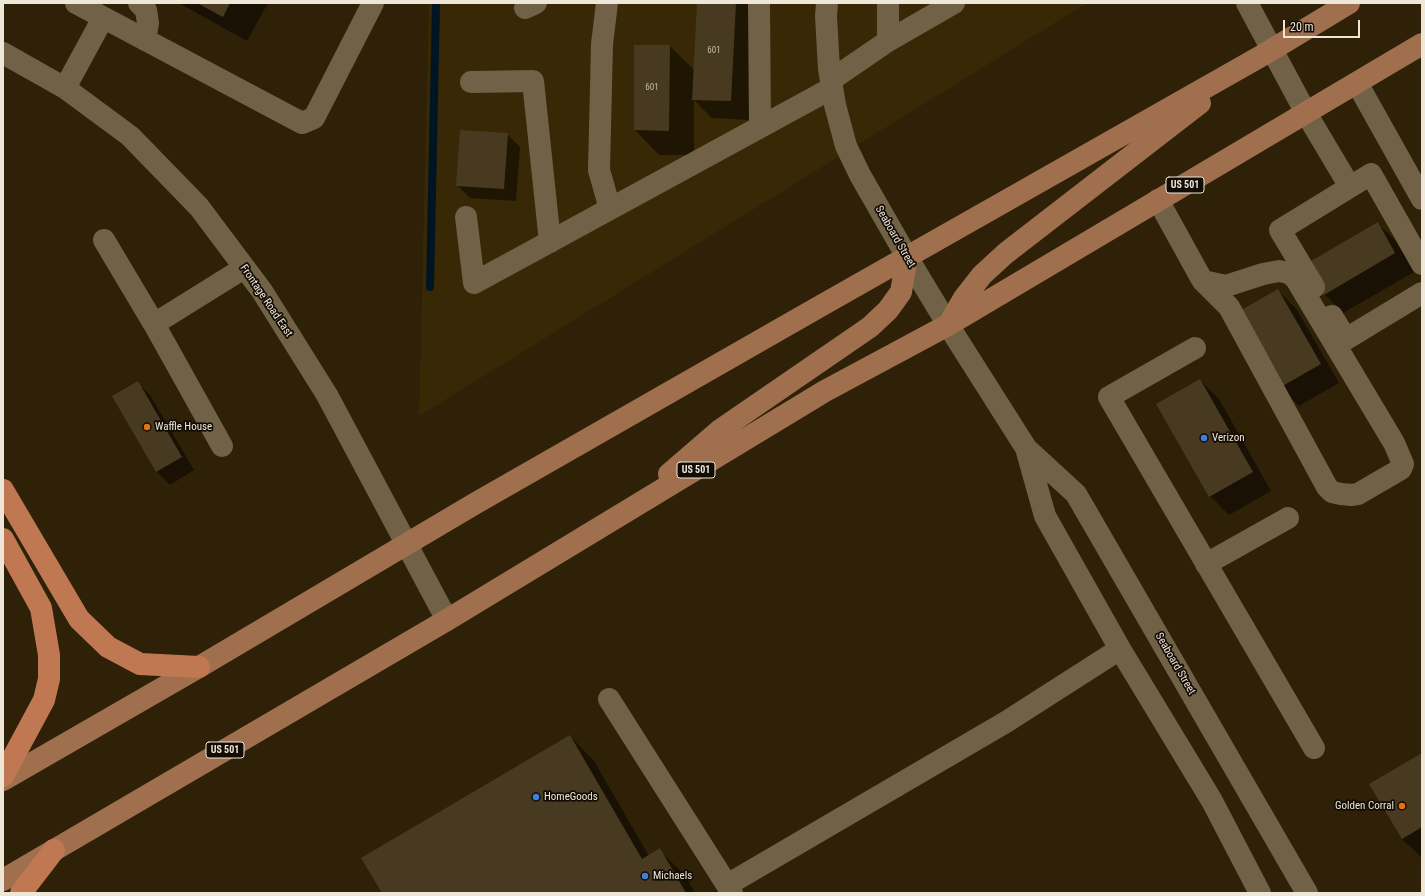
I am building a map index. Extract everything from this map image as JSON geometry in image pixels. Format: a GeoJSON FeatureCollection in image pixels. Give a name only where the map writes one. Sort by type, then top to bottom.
{"type":"FeatureCollection","features":[{"type":"Feature","properties":{"kind":"highway"},"geometry":{"type":"LineString","coordinates":[[3,490],[79,619],[108,647],[140,664],[199,667]]}},
{"type":"Feature","properties":{"kind":"highway"},"geometry":{"type":"LineString","coordinates":[[3,539],[42,608],[49,655],[49,679],[44,700],[3,776]]}},
{"type":"Feature","properties":{"kind":"highway"},"geometry":{"type":"LineString","coordinates":[[22,893],[54,850]]}},
{"type":"Feature","properties":{"kind":"main road"},"geometry":{"type":"LineString","coordinates":[[3,780],[789,323],[1267,52],[1349,3]]}},
{"type":"Feature","properties":{"kind":"main road","name":"US 501"},"geometry":{"type":"LineString","coordinates":[[3,880],[447,620],[825,391],[948,325],[1422,44]]}},
{"type":"Feature","properties":{"kind":"main road"},"geometry":{"type":"LineString","coordinates":[[948,325],[964,298],[982,275],[1006,253],[1267,52]]}},
{"type":"Feature","properties":{"kind":"main road"},"geometry":{"type":"LineString","coordinates":[[622,514],[720,430],[874,323],[888,310],[901,292],[907,257]]}},
{"type":"Feature","properties":{"kind":"street"},"geometry":{"type":"LineString","coordinates":[[76,3],[302,123],[314,118],[373,3]]}},
{"type":"Feature","properties":{"kind":"street"},"geometry":{"type":"LineString","coordinates":[[139,3],[146,10],[148,24],[145,40]]}},
{"type":"Feature","properties":{"kind":"street"},"geometry":{"type":"LineString","coordinates":[[607,3],[602,44],[599,170],[610,209]]}},
{"type":"Feature","properties":{"kind":"street"},"geometry":{"type":"LineString","coordinates":[[759,3],[760,127]]}},
{"type":"Feature","properties":{"kind":"street","name":"Seaboard Street"},"geometry":{"type":"LineString","coordinates":[[827,3],[826,16],[829,69],[835,105],[846,146],[860,175],[948,325],[1026,448],[1076,494],[1307,893]]}},
{"type":"Feature","properties":{"kind":"street"},"geometry":{"type":"LineString","coordinates":[[888,3],[888,41]]}},
{"type":"Feature","properties":{"kind":"street"},"geometry":{"type":"LineString","coordinates":[[466,217],[474,283],[760,127],[831,84],[888,41],[954,3]]}},
{"type":"Feature","properties":{"kind":"street"},"geometry":{"type":"LineString","coordinates":[[1247,3],[1267,52],[1306,113],[1350,187]]}},
{"type":"Feature","properties":{"kind":"street"},"geometry":{"type":"LineString","coordinates":[[65,88],[103,18]]}},
{"type":"Feature","properties":{"kind":"street","name":"Frontage Road East"},"geometry":{"type":"LineString","coordinates":[[3,53],[65,88],[130,136],[199,206],[262,292],[327,395],[447,620]]}},
{"type":"Feature","properties":{"kind":"street"},"geometry":{"type":"LineString","coordinates":[[471,82],[533,80],[550,242]]}},
{"type":"Feature","properties":{"kind":"street"},"geometry":{"type":"LineString","coordinates":[[1356,82],[1419,186]]}},
{"type":"Feature","properties":{"kind":"street"},"geometry":{"type":"LineString","coordinates":[[1422,264],[1371,174],[1280,230],[1346,338],[1422,293]]}},
{"type":"Feature","properties":{"kind":"street"},"geometry":{"type":"LineString","coordinates":[[1158,200],[1192,264],[1203,281],[1229,307],[1327,487],[1332,492],[1350,495],[1358,494],[1401,469],[1403,464],[1394,442],[1296,279],[1289,273],[1279,271],[1263,274],[1226,286],[1203,281]]}},
{"type":"Feature","properties":{"kind":"street"},"geometry":{"type":"LineString","coordinates":[[104,240],[154,324],[222,446]]}},
{"type":"Feature","properties":{"kind":"street"},"geometry":{"type":"LineString","coordinates":[[154,324],[244,268]]}},
{"type":"Feature","properties":{"kind":"street"},"geometry":{"type":"LineString","coordinates":[[1195,348],[1109,397],[1314,748]]}},
{"type":"Feature","properties":{"kind":"street","name":"Seaboard Street"},"geometry":{"type":"LineString","coordinates":[[1026,448],[1045,516],[1120,649],[1212,801],[1260,893]]}},
{"type":"Feature","properties":{"kind":"street"},"geometry":{"type":"LineString","coordinates":[[1206,564],[1288,518]]}},
{"type":"Feature","properties":{"kind":"street"},"geometry":{"type":"LineString","coordinates":[[609,699],[729,889],[1006,722],[1120,649]]}},
{"type":"Feature","properties":{"kind":"shaded area"},"geometry":{"type":"Polygon","coordinates":[[[429,3],[1087,3],[419,416],[429,3]]]}},
{"type":"Feature","properties":{"kind":"building"},"geometry":{"type":"Polygon","coordinates":[[[197,3],[230,3],[223,17],[197,3]]]}},
{"type":"Feature","properties":{"kind":"building"},"geometry":{"type":"Polygon","coordinates":[[[697,3],[736,3],[731,101],[692,100],[697,3]]]}},
{"type":"Feature","properties":{"kind":"building"},"geometry":{"type":"Polygon","coordinates":[[[634,45],[670,45],[669,131],[634,130],[634,45]]]}},
{"type":"Feature","properties":{"kind":"building"},"geometry":{"type":"Polygon","coordinates":[[[460,130],[508,133],[504,189],[456,186],[460,130]]]}},
{"type":"Feature","properties":{"kind":"building"},"geometry":{"type":"Polygon","coordinates":[[[1378,222],[1395,253],[1324,295],[1306,264],[1378,222]]]}},
{"type":"Feature","properties":{"kind":"building"},"geometry":{"type":"Polygon","coordinates":[[[1278,289],[1321,364],[1279,388],[1236,313],[1278,289]]]}},
{"type":"Feature","properties":{"kind":"building","name":"Verizon"},"geometry":{"type":"Polygon","coordinates":[[[1200,379],[1253,472],[1209,497],[1156,404],[1200,379]]]}},
{"type":"Feature","properties":{"kind":"building","name":"Waffle House"},"geometry":{"type":"Polygon","coordinates":[[[138,381],[182,457],[156,472],[112,396],[138,381]]]}},
{"type":"Feature","properties":{"kind":"building","name":"HomeGoods"},"geometry":{"type":"Polygon","coordinates":[[[570,735],[642,859],[660,848],[686,893],[382,893],[361,858],[570,735]]]}},
{"type":"Feature","properties":{"kind":"building","name":"Golden Corral"},"geometry":{"type":"Polygon","coordinates":[[[1422,753],[1422,827],[1402,839],[1369,784],[1422,753]]]}},
{"type":"Feature","properties":{"kind":"waterway"},"geometry":{"type":"LineString","coordinates":[[430,287],[436,3]]}},
{"type":"Feature","properties":{"kind":"place","name":"Waffle House"},"geometry":{"type":"Point","coordinates":[147,427]}},
{"type":"Feature","properties":{"kind":"place","name":"Verizon"},"geometry":{"type":"Point","coordinates":[1204,438]}},
{"type":"Feature","properties":{"kind":"place","name":"HomeGoods"},"geometry":{"type":"Point","coordinates":[536,797]}},
{"type":"Feature","properties":{"kind":"place","name":"Golden Corral"},"geometry":{"type":"Point","coordinates":[1402,806]}},
{"type":"Feature","properties":{"kind":"place","name":"Michaels"},"geometry":{"type":"Point","coordinates":[645,876]}}]}
